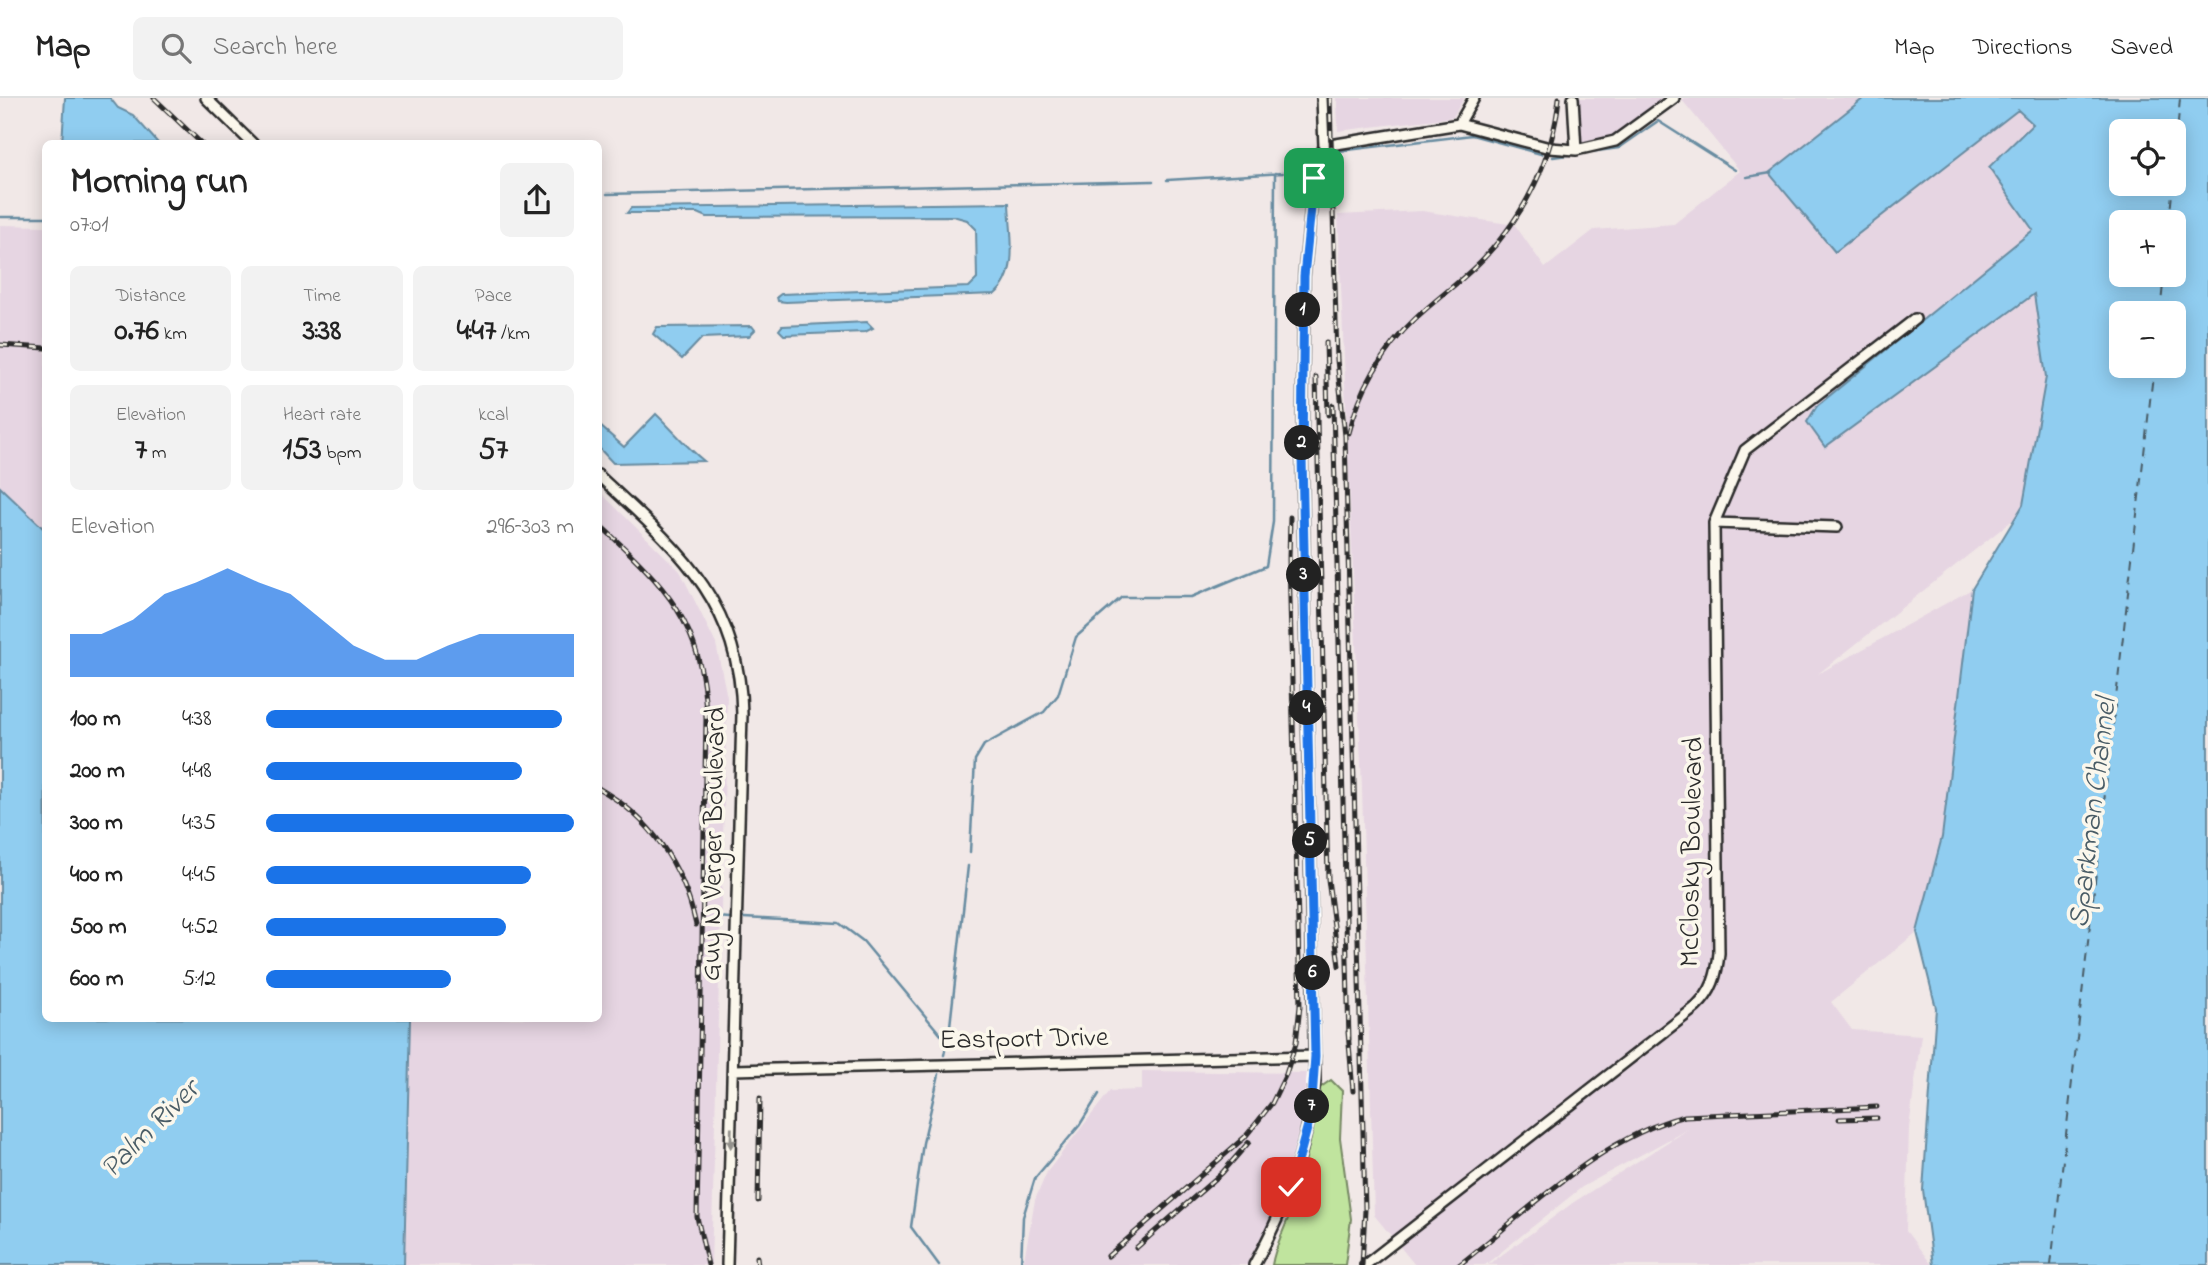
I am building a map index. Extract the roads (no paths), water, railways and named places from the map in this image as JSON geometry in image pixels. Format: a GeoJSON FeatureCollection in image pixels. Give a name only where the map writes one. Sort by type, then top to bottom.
{"type":"FeatureCollection","features":[{"type":"Feature","properties":{"kind":"street"},"geometry":{"type":"LineString","coordinates":[[206,98],[249,140]]}},
{"type":"Feature","properties":{"kind":"street"},"geometry":{"type":"LineString","coordinates":[[1254,1265],[1270,1236],[1303,1150],[1311,1114],[1315,1056],[1302,457],[1304,276],[1314,178],[1324,146],[1322,98]]}},
{"type":"Feature","properties":{"kind":"street"},"geometry":{"type":"LineString","coordinates":[[1459,124],[1474,98]]}},
{"type":"Feature","properties":{"kind":"street"},"geometry":{"type":"LineString","coordinates":[[1573,98],[1576,150]]}},
{"type":"Feature","properties":{"kind":"street"},"geometry":{"type":"LineString","coordinates":[[1324,146],[1459,124],[1550,148],[1576,150],[1615,141],[1674,98]]}},
{"type":"Feature","properties":{"kind":"street","name":"McClosky Boulevard"},"geometry":{"type":"LineString","coordinates":[[1365,1265],[1696,1007],[1710,989],[1716,978],[1719,953],[1714,523],[1745,450],[1915,319]]}},
{"type":"Feature","properties":{"kind":"street","name":"Guy N Verger Boulevard"},"geometry":{"type":"LineString","coordinates":[[602,479],[669,542],[694,570],[727,627],[739,673],[742,715],[727,1265]]}},
{"type":"Feature","properties":{"kind":"street"},"geometry":{"type":"LineString","coordinates":[[1714,523],[1837,527]]}},
{"type":"Feature","properties":{"kind":"street","name":"Eastport Drive"},"geometry":{"type":"LineString","coordinates":[[733,1070],[1315,1056]]}},
{"type":"Feature","properties":{"kind":"water"},"geometry":{"type":"Polygon","coordinates":[[[65,98],[110,98],[118,108],[133,115],[155,140],[62,140],[65,98]]]}},
{"type":"Feature","properties":{"kind":"water","name":"Sparkman Channel"},"geometry":{"type":"Polygon","coordinates":[[[1864,98],[2208,98],[2208,1265],[1933,1265],[1923,1190],[1936,1008],[1917,932],[1942,837],[1972,589],[2023,505],[2046,377],[2034,294],[1825,447],[1807,422],[1817,406],[2033,230],[1989,167],[2033,124],[2018,110],[1835,252],[1769,173],[1864,98]]]}},
{"type":"Feature","properties":{"kind":"water"},"geometry":{"type":"Polygon","coordinates":[[[1009,203],[1011,264],[1003,285],[995,294],[786,302],[778,301],[777,297],[781,294],[969,287],[977,279],[976,229],[967,220],[953,216],[707,217],[698,213],[627,213],[631,208],[1009,203]]]}},
{"type":"Feature","properties":{"kind":"water"},"geometry":{"type":"Polygon","coordinates":[[[867,322],[873,328],[865,332],[784,335],[779,330],[782,326],[867,322]]]}},
{"type":"Feature","properties":{"kind":"water"},"geometry":{"type":"Polygon","coordinates":[[[752,326],[755,330],[749,336],[702,338],[682,359],[653,334],[657,327],[752,326]]]}},
{"type":"Feature","properties":{"kind":"water"},"geometry":{"type":"Polygon","coordinates":[[[656,414],[704,461],[613,463],[602,451],[602,428],[624,447],[656,414]]]}},
{"type":"Feature","properties":{"kind":"water","name":"Palm River"},"geometry":{"type":"Polygon","coordinates":[[[0,487],[42,527],[42,1022],[410,1022],[404,1265],[0,1265],[0,487]]]}},
{"type":"Feature","properties":{"kind":"waterway"},"geometry":{"type":"LineString","coordinates":[[1553,157],[1619,148],[1658,121],[1735,170]]}},
{"type":"Feature","properties":{"kind":"waterway"},"geometry":{"type":"LineString","coordinates":[[1339,151],[1472,135],[1541,154]]}},
{"type":"Feature","properties":{"kind":"waterway"},"geometry":{"type":"LineString","coordinates":[[970,852],[975,760],[984,745],[1044,712],[1058,695],[1076,637],[1122,597],[1191,597],[1266,566],[1273,522],[1275,173]]}},
{"type":"Feature","properties":{"kind":"waterway"},"geometry":{"type":"LineString","coordinates":[[1167,180],[1283,173]]}},
{"type":"Feature","properties":{"kind":"waterway"},"geometry":{"type":"LineString","coordinates":[[1747,177],[1771,173]]}},
{"type":"Feature","properties":{"kind":"waterway"},"geometry":{"type":"LineString","coordinates":[[607,194],[1153,181]]}},
{"type":"Feature","properties":{"kind":"waterway"},"geometry":{"type":"LineString","coordinates":[[0,217],[42,217]]}},
{"type":"Feature","properties":{"kind":"waterway"},"geometry":{"type":"LineString","coordinates":[[744,918],[839,923],[863,941],[941,1035],[950,1026],[968,866]]}},
{"type":"Feature","properties":{"kind":"waterway"},"geometry":{"type":"LineString","coordinates":[[716,917],[730,918]]}},
{"type":"Feature","properties":{"kind":"waterway"},"geometry":{"type":"LineString","coordinates":[[944,1055],[950,1028]]}},
{"type":"Feature","properties":{"kind":"waterway"},"geometry":{"type":"LineString","coordinates":[[939,1074],[923,1143],[911,1227],[939,1265]]}},
{"type":"Feature","properties":{"kind":"waterway"},"geometry":{"type":"LineString","coordinates":[[1021,1265],[1023,1217],[1035,1178],[1079,1126],[1099,1094]]}},
{"type":"Feature","properties":{"kind":"railway"},"geometry":{"type":"LineString","coordinates":[[154,98],[198,140]]}},
{"type":"Feature","properties":{"kind":"railway"},"geometry":{"type":"LineString","coordinates":[[1330,98],[1337,360],[1345,436],[1365,1210],[1362,1265]]}},
{"type":"Feature","properties":{"kind":"railway"},"geometry":{"type":"LineString","coordinates":[[1349,433],[1366,386],[1383,357],[1415,319],[1483,259],[1524,205],[1550,143],[1559,98]]}},
{"type":"Feature","properties":{"kind":"railway"},"geometry":{"type":"LineString","coordinates":[[1326,342],[1328,415]]}},
{"type":"Feature","properties":{"kind":"railway"},"geometry":{"type":"LineString","coordinates":[[0,345],[42,348]]}},
{"type":"Feature","properties":{"kind":"railway"},"geometry":{"type":"LineString","coordinates":[[1316,377],[1328,879],[1339,966]]}},
{"type":"Feature","properties":{"kind":"railway"},"geometry":{"type":"LineString","coordinates":[[1333,405],[1349,1040]]}},
{"type":"Feature","properties":{"kind":"railway"},"geometry":{"type":"LineString","coordinates":[[1108,1256],[1245,1137],[1272,1103],[1286,1074],[1296,1043],[1300,1006],[1290,517]]}},
{"type":"Feature","properties":{"kind":"railway"},"geometry":{"type":"LineString","coordinates":[[602,527],[643,567],[676,608],[689,631],[704,685],[706,719],[697,1217],[708,1265]]}},
{"type":"Feature","properties":{"kind":"railway"},"geometry":{"type":"LineString","coordinates":[[602,791],[634,814],[662,846],[683,883],[696,925]]}},
{"type":"Feature","properties":{"kind":"railway"},"geometry":{"type":"LineString","coordinates":[[1348,1032],[1353,1091]]}},
{"type":"Feature","properties":{"kind":"railway"},"geometry":{"type":"LineString","coordinates":[[758,1201],[760,1098]]}},
{"type":"Feature","properties":{"kind":"railway"},"geometry":{"type":"LineString","coordinates":[[1459,1265],[1594,1158],[1654,1126],[1685,1116],[1877,1107]]}},
{"type":"Feature","properties":{"kind":"railway"},"geometry":{"type":"LineString","coordinates":[[1839,1119],[1877,1118]]}},
{"type":"Feature","properties":{"kind":"railway"},"geometry":{"type":"LineString","coordinates":[[1136,1248],[1222,1173],[1249,1142]]}},
{"type":"Feature","properties":{"kind":"railway"},"geometry":{"type":"LineString","coordinates":[[757,1257],[758,1265]]}}]}
